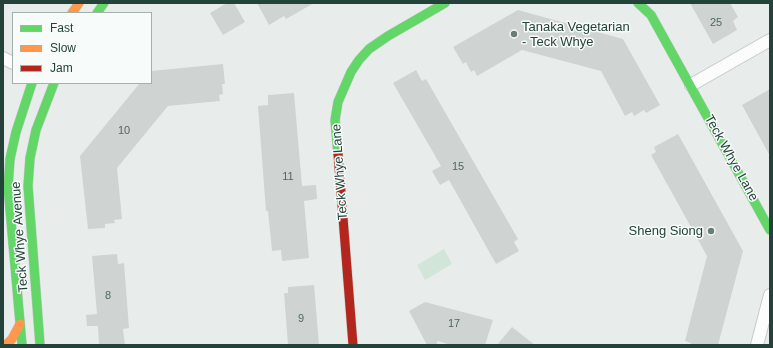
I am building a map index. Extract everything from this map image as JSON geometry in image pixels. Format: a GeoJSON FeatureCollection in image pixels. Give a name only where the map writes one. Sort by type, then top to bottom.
{"type":"FeatureCollection","features":[{"type":"Feature","properties":{"kind":"street"},"geometry":{"type":"LineString","coordinates":[[73,12],[79,3]]}},
{"type":"Feature","properties":{"kind":"street"},"geometry":{"type":"LineString","coordinates":[[98,12],[104,3]]}},
{"type":"Feature","properties":{"kind":"street","name":"Teck Whye Lane"},"geometry":{"type":"LineString","coordinates":[[353,345],[335,120],[338,102],[351,72],[369,49],[444,3]]}},
{"type":"Feature","properties":{"kind":"street","name":"Teck Whye Lane"},"geometry":{"type":"LineString","coordinates":[[638,3],[651,15],[766,220],[770,230]]}},
{"type":"Feature","properties":{"kind":"street"},"geometry":{"type":"LineString","coordinates":[[691,85],[770,40]]}},
{"type":"Feature","properties":{"kind":"street"},"geometry":{"type":"LineString","coordinates":[[3,58],[12,62]]}},
{"type":"Feature","properties":{"kind":"street","name":"Teck Whye Avenue"},"geometry":{"type":"LineString","coordinates":[[22,345],[8,187],[10,159],[16,132],[32,84]]}},
{"type":"Feature","properties":{"kind":"street","name":"Teck Whye Avenue"},"geometry":{"type":"LineString","coordinates":[[40,345],[28,186],[30,158],[36,130],[54,84]]}},
{"type":"Feature","properties":{"kind":"street"},"geometry":{"type":"LineString","coordinates":[[757,345],[770,295]]}},
{"type":"Feature","properties":{"kind":"street"},"geometry":{"type":"LineString","coordinates":[[6,345],[12,339],[20,324]]}},
{"type":"Feature","properties":{"kind":"green space"},"geometry":{"type":"Polygon","coordinates":[[[444,249],[452,264],[425,280],[417,265],[444,249]]]}},
{"type":"Feature","properties":{"kind":"building"},"geometry":{"type":"Polygon","coordinates":[[[227,3],[234,3],[245,22],[223,35],[210,13],[227,3]]]}},
{"type":"Feature","properties":{"kind":"building"},"geometry":{"type":"Polygon","coordinates":[[[257,3],[314,3],[286,19],[284,16],[269,25],[257,3]]]}},
{"type":"Feature","properties":{"kind":"building"},"geometry":{"type":"Polygon","coordinates":[[[690,3],[730,3],[738,17],[733,21],[737,30],[713,44],[690,3]]]}},
{"type":"Feature","properties":{"kind":"building"},"geometry":{"type":"Polygon","coordinates":[[[518,10],[623,39],[660,105],[646,113],[644,110],[634,116],[632,112],[625,116],[601,71],[522,50],[477,76],[474,70],[471,72],[466,62],[463,64],[453,47],[518,10]]]}},
{"type":"Feature","properties":{"kind":"building"},"geometry":{"type":"Polygon","coordinates":[[[223,64],[225,84],[222,84],[223,94],[219,95],[220,101],[168,106],[117,168],[122,219],[114,220],[115,223],[105,224],[105,228],[88,229],[80,156],[139,84],[152,84],[152,71],[223,64]]]}},
{"type":"Feature","properties":{"kind":"building"},"geometry":{"type":"Polygon","coordinates":[[[416,70],[422,81],[426,79],[518,239],[514,242],[519,251],[496,264],[449,180],[440,185],[432,171],[441,166],[393,83],[416,70]]]}},
{"type":"Feature","properties":{"kind":"building"},"geometry":{"type":"Polygon","coordinates":[[[770,89],[770,156],[742,105],[770,89]]]}},
{"type":"Feature","properties":{"kind":"building"},"geometry":{"type":"Polygon","coordinates":[[[294,93],[302,186],[316,185],[317,199],[304,201],[309,258],[282,261],[281,250],[272,251],[268,211],[266,211],[258,106],[268,105],[268,95],[294,93]]]}},
{"type":"Feature","properties":{"kind":"building"},"geometry":{"type":"Polygon","coordinates":[[[678,134],[743,251],[718,345],[690,345],[691,343],[685,341],[707,256],[651,155],[656,152],[654,147],[678,134]]]}},
{"type":"Feature","properties":{"kind":"building"},"geometry":{"type":"Polygon","coordinates":[[[117,254],[118,264],[124,263],[129,328],[123,329],[125,345],[99,345],[98,326],[87,326],[86,315],[97,314],[92,256],[117,254]]]}},
{"type":"Feature","properties":{"kind":"building"},"geometry":{"type":"Polygon","coordinates":[[[314,285],[319,345],[288,345],[284,293],[288,293],[288,287],[314,285]]]}},
{"type":"Feature","properties":{"kind":"building"},"geometry":{"type":"Polygon","coordinates":[[[425,302],[493,320],[485,345],[451,345],[438,341],[436,345],[427,345],[409,311],[425,302]]]}},
{"type":"Feature","properties":{"kind":"building"},"geometry":{"type":"Polygon","coordinates":[[[512,327],[535,345],[497,345],[512,327]]]}},
{"type":"Feature","properties":{"kind":"traffic: fast"},"geometry":{"type":"LineString","coordinates":[[98,12],[104,3]]}},
{"type":"Feature","properties":{"kind":"traffic: fast"},"geometry":{"type":"LineString","coordinates":[[338,154],[335,120],[338,102],[351,72],[359,60],[369,49],[388,36],[445,3]]}},
{"type":"Feature","properties":{"kind":"traffic: fast"},"geometry":{"type":"LineString","coordinates":[[638,3],[651,15],[770,230]]}},
{"type":"Feature","properties":{"kind":"traffic: fast"},"geometry":{"type":"LineString","coordinates":[[22,345],[8,187],[10,159],[16,132],[32,84]]}},
{"type":"Feature","properties":{"kind":"traffic: fast"},"geometry":{"type":"LineString","coordinates":[[40,345],[28,186],[30,158],[36,130],[54,84]]}},
{"type":"Feature","properties":{"kind":"traffic: slow"},"geometry":{"type":"LineString","coordinates":[[73,12],[79,3]]}},
{"type":"Feature","properties":{"kind":"traffic: slow"},"geometry":{"type":"LineString","coordinates":[[6,345],[12,339],[20,324]]}},
{"type":"Feature","properties":{"kind":"traffic: jam"},"geometry":{"type":"LineString","coordinates":[[338,154],[353,345]]}},
{"type":"Feature","properties":{"kind":"place","name":"Tanaka Vegetarian - Teck Whye"},"geometry":{"type":"Point","coordinates":[514,34]}},
{"type":"Feature","properties":{"kind":"place","name":"Sheng Siong"},"geometry":{"type":"Point","coordinates":[711,231]}}]}
